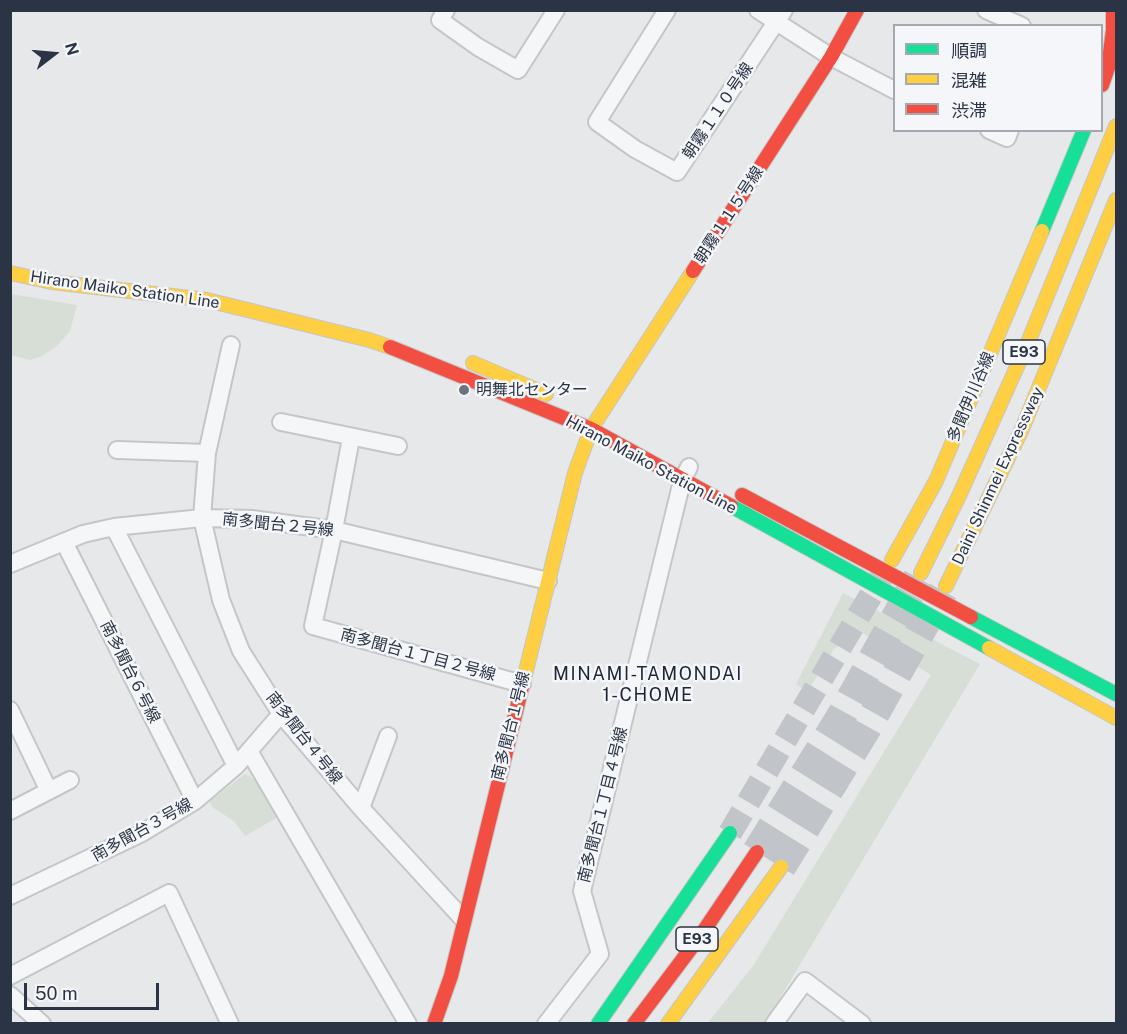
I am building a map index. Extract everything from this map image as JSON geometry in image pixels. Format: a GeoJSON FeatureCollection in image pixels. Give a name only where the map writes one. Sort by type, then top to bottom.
{"type":"FeatureCollection","features":[{"type":"Feature","properties":{"kind":"main road","name":"朝霧１１５号線"},"geometry":{"type":"LineString","coordinates":[[595,424],[831,57],[857,10]]}},
{"type":"Feature","properties":{"kind":"main road"},"geometry":{"type":"LineString","coordinates":[[1103,80],[1108,68],[1113,10]]}},
{"type":"Feature","properties":{"kind":"main road","name":"Daini Shinmei Expressway"},"geometry":{"type":"LineString","coordinates":[[921,573],[959,496],[1029,340],[1116,126]]}},
{"type":"Feature","properties":{"kind":"main road","name":"多聞伊川谷線"},"geometry":{"type":"LineString","coordinates":[[892,560],[936,481],[1083,132]]}},
{"type":"Feature","properties":{"kind":"main road","name":"Daini Shinmei Expressway"},"geometry":{"type":"LineString","coordinates":[[946,586],[1022,429],[1116,200]]}},
{"type":"Feature","properties":{"kind":"main road","name":"Hirano Maiko Station Line"},"geometry":{"type":"LineString","coordinates":[[10,273],[52,282],[207,300],[369,340],[659,450]]}},
{"type":"Feature","properties":{"kind":"main road","name":"Hirano Maiko Station Line"},"geometry":{"type":"LineString","coordinates":[[118,276],[207,286],[260,299]]}},
{"type":"Feature","properties":{"kind":"main road"},"geometry":{"type":"LineString","coordinates":[[302,309],[388,332]]}},
{"type":"Feature","properties":{"kind":"main road","name":"Hirano Maiko Station Line"},"geometry":{"type":"LineString","coordinates":[[461,358],[513,378],[555,398]]}},
{"type":"Feature","properties":{"kind":"main road","name":"Hirano Maiko Station Line"},"geometry":{"type":"LineString","coordinates":[[577,408],[595,424],[688,470],[1116,718]]}},
{"type":"Feature","properties":{"kind":"main road","name":"南多聞台１号線"},"geometry":{"type":"LineString","coordinates":[[434,1023],[450,975],[575,472],[595,424]]}},
{"type":"Feature","properties":{"kind":"main road","name":"Hirano Maiko Station Line"},"geometry":{"type":"LineString","coordinates":[[730,488],[1116,694]]}},
{"type":"Feature","properties":{"kind":"main road"},"geometry":{"type":"LineString","coordinates":[[598,1023],[730,833]]}},
{"type":"Feature","properties":{"kind":"main road","name":"E93"},"geometry":{"type":"LineString","coordinates":[[634,1023],[701,934],[757,852]]}},
{"type":"Feature","properties":{"kind":"main road","name":"E93"},"geometry":{"type":"LineString","coordinates":[[668,1023],[781,867]]}},
{"type":"Feature","properties":{"kind":"street"},"geometry":{"type":"LineString","coordinates":[[446,10],[440,20],[478,47],[518,70],[556,10]]}},
{"type":"Feature","properties":{"kind":"street","name":"朝霧１１０号線"},"geometry":{"type":"LineString","coordinates":[[667,10],[597,122],[635,149],[677,172],[780,17]]}},
{"type":"Feature","properties":{"kind":"street"},"geometry":{"type":"LineString","coordinates":[[758,10],[780,17],[831,57],[893,89]]}},
{"type":"Feature","properties":{"kind":"street"},"geometry":{"type":"LineString","coordinates":[[986,10],[1018,24]]}},
{"type":"Feature","properties":{"kind":"street"},"geometry":{"type":"LineString","coordinates":[[994,132],[1007,138],[1009,132]]}},
{"type":"Feature","properties":{"kind":"street","name":"南多聞台４号線"},"geometry":{"type":"LineString","coordinates":[[231,345],[207,453],[202,518],[221,600],[240,651],[281,714],[361,808],[463,919]]}},
{"type":"Feature","properties":{"kind":"street"},"geometry":{"type":"LineString","coordinates":[[281,422],[398,446]]}},
{"type":"Feature","properties":{"kind":"street"},"geometry":{"type":"LineString","coordinates":[[334,530],[351,438]]}},
{"type":"Feature","properties":{"kind":"street"},"geometry":{"type":"LineString","coordinates":[[117,450],[207,453]]}},
{"type":"Feature","properties":{"kind":"street","name":"南多聞台１丁目４号線"},"geometry":{"type":"LineString","coordinates":[[546,1023],[600,954],[582,891],[688,470]]}},
{"type":"Feature","properties":{"kind":"street","name":"南多聞台２号線"},"geometry":{"type":"LineString","coordinates":[[10,564],[83,534],[114,527],[202,518],[252,519],[334,530],[548,581]]}},
{"type":"Feature","properties":{"kind":"street"},"geometry":{"type":"LineString","coordinates":[[114,527],[236,766]]}},
{"type":"Feature","properties":{"kind":"street","name":"南多聞台１丁目２号線"},"geometry":{"type":"LineString","coordinates":[[334,530],[313,626],[522,684]]}},
{"type":"Feature","properties":{"kind":"street","name":"南多聞台６号線"},"geometry":{"type":"LineString","coordinates":[[64,542],[195,801]]}},
{"type":"Feature","properties":{"kind":"street"},"geometry":{"type":"LineString","coordinates":[[10,710],[49,791]]}},
{"type":"Feature","properties":{"kind":"street","name":"南多聞台３号線"},"geometry":{"type":"LineString","coordinates":[[10,896],[142,834],[195,801],[236,766],[281,714]]}},
{"type":"Feature","properties":{"kind":"street"},"geometry":{"type":"LineString","coordinates":[[361,808],[388,736]]}},
{"type":"Feature","properties":{"kind":"street"},"geometry":{"type":"LineString","coordinates":[[249,751],[408,1023]]}},
{"type":"Feature","properties":{"kind":"street"},"geometry":{"type":"LineString","coordinates":[[10,811],[70,780]]}},
{"type":"Feature","properties":{"kind":"street"},"geometry":{"type":"LineString","coordinates":[[10,976],[169,893],[230,1023]]}},
{"type":"Feature","properties":{"kind":"street"},"geometry":{"type":"LineString","coordinates":[[774,1023],[805,981],[862,1023]]}},
{"type":"Feature","properties":{"kind":"street"},"geometry":{"type":"LineString","coordinates":[[10,995],[42,1023]]}},
{"type":"Feature","properties":{"kind":"shaded area"},"geometry":{"type":"Polygon","coordinates":[[[11,294],[77,305],[70,331],[56,347],[40,357],[30,360],[11,355],[11,294]]]}},
{"type":"Feature","properties":{"kind":"shaded area"},"geometry":{"type":"Polygon","coordinates":[[[843,593],[980,664],[765,1023],[707,1024],[753,966],[931,675],[861,632],[834,649],[807,692],[796,684],[843,593]]]}},
{"type":"Feature","properties":{"kind":"shaded area"},"geometry":{"type":"Polygon","coordinates":[[[245,774],[254,779],[278,817],[245,836],[234,821],[212,807],[210,801],[245,774]]]}},
{"type":"Feature","properties":{"kind":"tunnel"},"geometry":{"type":"LineString","coordinates":[[730,833],[887,568]]}},
{"type":"Feature","properties":{"kind":"tunnel"},"geometry":{"type":"LineString","coordinates":[[757,852],[842,715],[918,578]]}},
{"type":"Feature","properties":{"kind":"tunnel"},"geometry":{"type":"LineString","coordinates":[[781,867],[866,729],[943,591]]}},
{"type":"Feature","properties":{"kind":"traffic: fast"},"geometry":{"type":"LineString","coordinates":[[1042,231],[1083,132]]}},
{"type":"Feature","properties":{"kind":"traffic: fast"},"geometry":{"type":"LineString","coordinates":[[731,506],[989,648]]}},
{"type":"Feature","properties":{"kind":"traffic: fast"},"geometry":{"type":"LineString","coordinates":[[971,617],[1116,694]]}},
{"type":"Feature","properties":{"kind":"traffic: fast"},"geometry":{"type":"LineString","coordinates":[[598,1024],[730,833]]}},
{"type":"Feature","properties":{"kind":"traffic: slow"},"geometry":{"type":"LineString","coordinates":[[921,573],[959,496],[1029,340],[1116,126]]}},
{"type":"Feature","properties":{"kind":"traffic: slow"},"geometry":{"type":"LineString","coordinates":[[946,586],[1022,429],[1116,200]]}},
{"type":"Feature","properties":{"kind":"traffic: slow"},"geometry":{"type":"LineString","coordinates":[[892,560],[936,481],[1042,231]]}},
{"type":"Feature","properties":{"kind":"traffic: slow"},"geometry":{"type":"LineString","coordinates":[[522,687],[575,473],[591,429],[693,271]]}},
{"type":"Feature","properties":{"kind":"traffic: slow"},"geometry":{"type":"LineString","coordinates":[[10,273],[52,282],[207,300],[390,347]]}},
{"type":"Feature","properties":{"kind":"traffic: slow"},"geometry":{"type":"LineString","coordinates":[[473,363],[546,394]]}},
{"type":"Feature","properties":{"kind":"traffic: slow"},"geometry":{"type":"LineString","coordinates":[[989,648],[1116,718]]}},
{"type":"Feature","properties":{"kind":"traffic: slow"},"geometry":{"type":"LineString","coordinates":[[668,1024],[781,867]]}},
{"type":"Feature","properties":{"kind":"traffic: jam"},"geometry":{"type":"LineString","coordinates":[[693,271],[831,57],[857,10]]}},
{"type":"Feature","properties":{"kind":"traffic: jam"},"geometry":{"type":"LineString","coordinates":[[1103,82],[1108,68],[1113,10]]}},
{"type":"Feature","properties":{"kind":"traffic: jam"},"geometry":{"type":"LineString","coordinates":[[390,347],[591,429],[731,506]]}},
{"type":"Feature","properties":{"kind":"traffic: jam"},"geometry":{"type":"LineString","coordinates":[[742,495],[971,617]]}},
{"type":"Feature","properties":{"kind":"traffic: jam"},"geometry":{"type":"LineString","coordinates":[[434,1024],[451,976],[522,687]]}},
{"type":"Feature","properties":{"kind":"traffic: jam"},"geometry":{"type":"LineString","coordinates":[[634,1024],[701,935],[757,852]]}},
{"type":"Feature","properties":{"kind":"place","name":"明舞北センター"},"geometry":{"type":"Point","coordinates":[464,390]}},
{"type":"Feature","properties":{"kind":"district","name":"MINAMI-TAMONDAI 1-CHOME"},"geometry":{"type":"Point","coordinates":[648,684]}}]}
